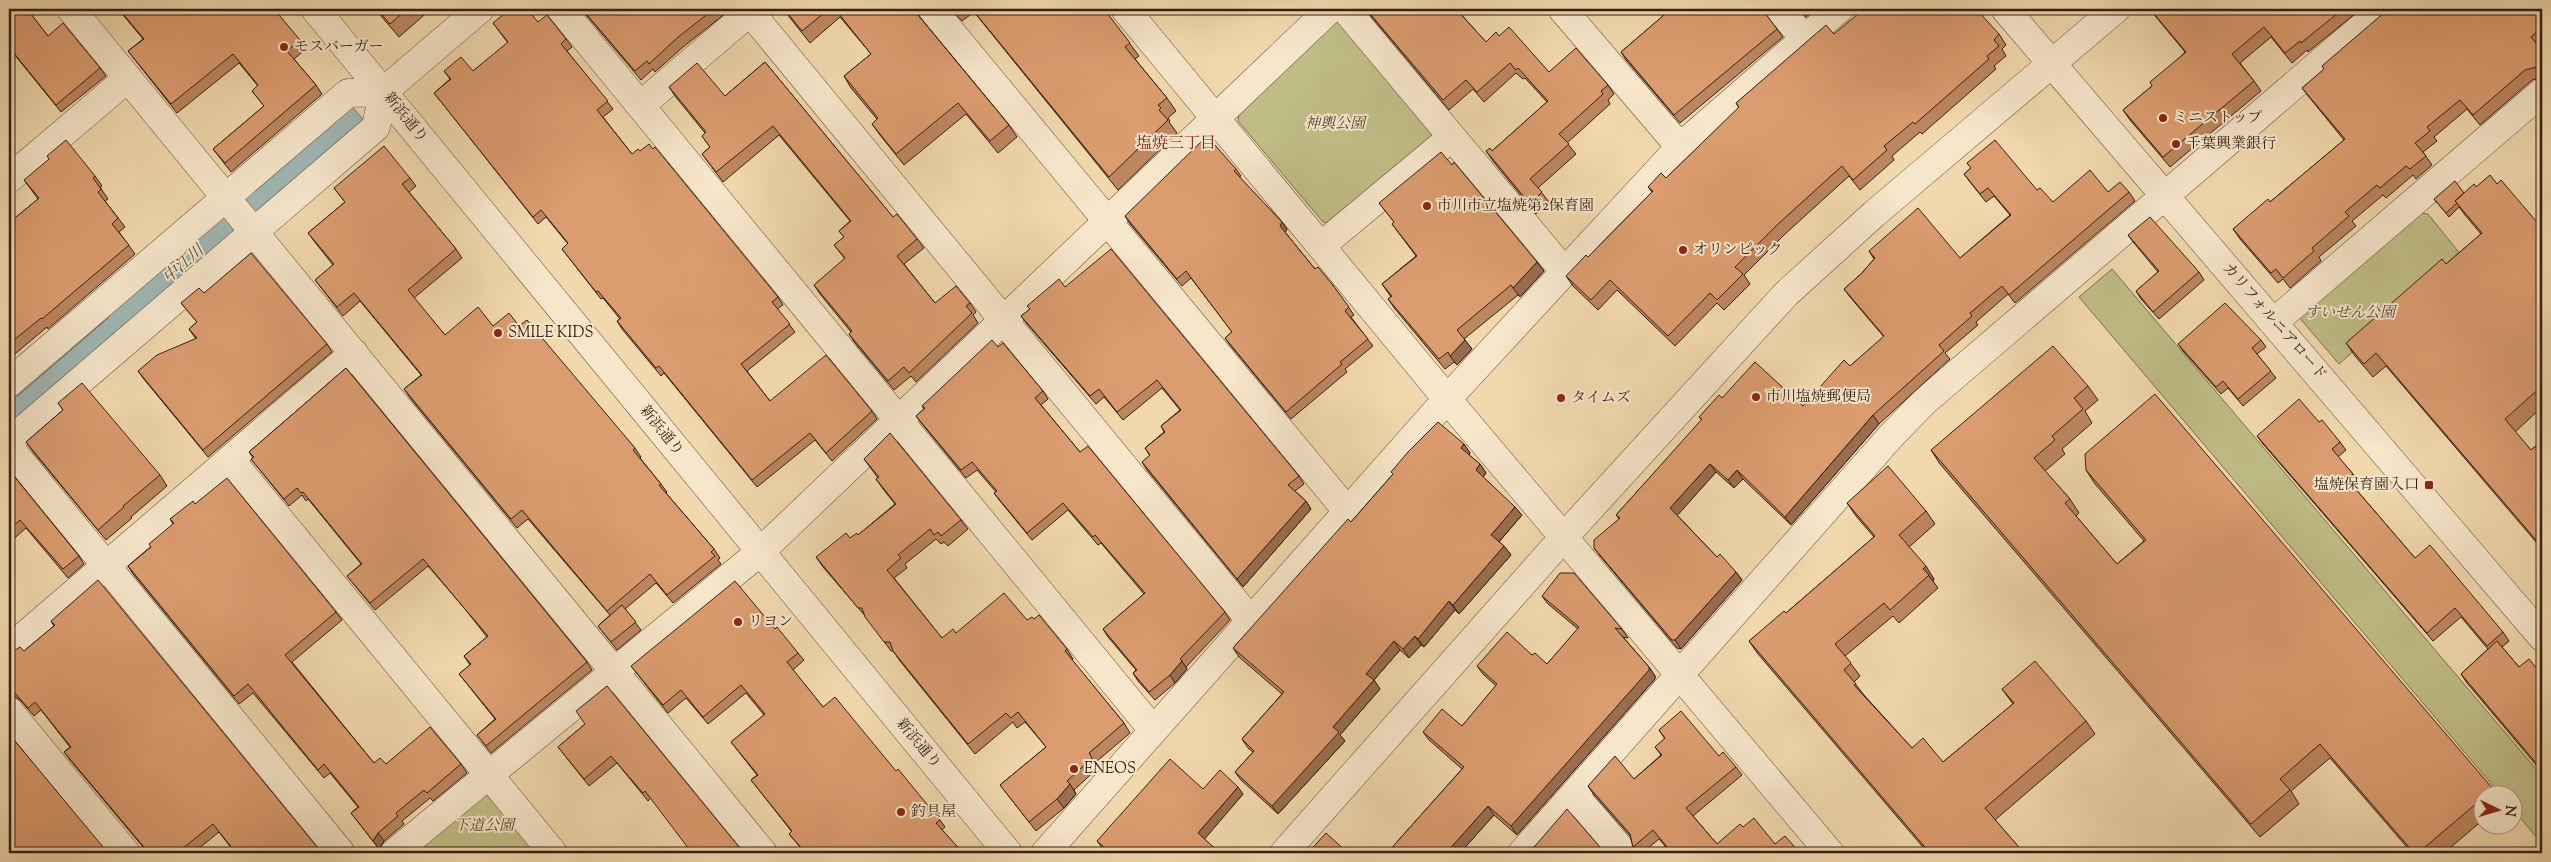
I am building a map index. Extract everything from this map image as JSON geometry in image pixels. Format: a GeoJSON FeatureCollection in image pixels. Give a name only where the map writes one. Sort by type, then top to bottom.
{"type":"FeatureCollection","features":[{"type":"Feature","properties":{"kind":"street"},"geometry":{"type":"LineString","coordinates":[[71,9],[763,853]]}},
{"type":"Feature","properties":{"kind":"street","name":"新浜通り"},"geometry":{"type":"LineString","coordinates":[[315,9],[1008,853]]}},
{"type":"Feature","properties":{"kind":"street"},"geometry":{"type":"LineString","coordinates":[[9,383],[229,201],[348,94],[383,92],[480,9]]}},
{"type":"Feature","properties":{"kind":"street"},"geometry":{"type":"LineString","coordinates":[[561,9],[1154,730]]}},
{"type":"Feature","properties":{"kind":"street"},"geometry":{"type":"LineString","coordinates":[[932,9],[1348,512]]}},
{"type":"Feature","properties":{"kind":"street"},"geometry":{"type":"LineString","coordinates":[[1125,9],[1563,538],[1830,853]]}},
{"type":"Feature","properties":{"kind":"street"},"geometry":{"type":"LineString","coordinates":[[394,853],[760,552],[1330,9]]}},
{"type":"Feature","properties":{"kind":"street"},"geometry":{"type":"LineString","coordinates":[[1345,9],[1564,271]]}},
{"type":"Feature","properties":{"kind":"street"},"geometry":{"type":"LineString","coordinates":[[1562,9],[1680,147]]}},
{"type":"Feature","properties":{"kind":"street"},"geometry":{"type":"LineString","coordinates":[[1779,9],[1804,38]]}},
{"type":"Feature","properties":{"kind":"street"},"geometry":{"type":"LineString","coordinates":[[1045,853],[1447,399],[1680,147],[1839,9]]}},
{"type":"Feature","properties":{"kind":"street","name":"カリフォルニアロード"},"geometry":{"type":"LineString","coordinates":[[2005,9],[2542,637]]}},
{"type":"Feature","properties":{"kind":"street"},"geometry":{"type":"LineString","coordinates":[[1284,853],[1563,538],[1786,294],[1874,214],[2116,9]]}},
{"type":"Feature","properties":{"kind":"street"},"geometry":{"type":"LineString","coordinates":[[1522,853],[1575,796],[1891,436],[1925,401],[2383,9]]}},
{"type":"Feature","properties":{"kind":"street"},"geometry":{"type":"LineString","coordinates":[[641,105],[752,10],[1003,320],[1251,621]]}},
{"type":"Feature","properties":{"kind":"street"},"geometry":{"type":"LineString","coordinates":[[9,179],[128,78]]}},
{"type":"Feature","properties":{"kind":"street"},"geometry":{"type":"LineString","coordinates":[[9,442],[252,229],[376,127],[383,92]]}},
{"type":"Feature","properties":{"kind":"street"},"geometry":{"type":"LineString","coordinates":[[2274,322],[2540,99]]}},
{"type":"Feature","properties":{"kind":"street"},"geometry":{"type":"LineString","coordinates":[[1322,246],[1452,136]]}},
{"type":"Feature","properties":{"kind":"street"},"geometry":{"type":"LineString","coordinates":[[9,649],[354,353]]}},
{"type":"Feature","properties":{"kind":"street"},"geometry":{"type":"LineString","coordinates":[[9,447],[105,567],[341,853]]}},
{"type":"Feature","properties":{"kind":"street"},"geometry":{"type":"LineString","coordinates":[[230,458],[553,853]]}},
{"type":"Feature","properties":{"kind":"street"},"geometry":{"type":"LineString","coordinates":[[9,711],[126,853]]}},
{"type":"Feature","properties":{"kind":"street"},"geometry":{"type":"LineString","coordinates":[[1575,796],[1624,853]]}},
{"type":"Feature","properties":{"kind":"green space","name":"神輿公園"},"geometry":{"type":"Polygon","coordinates":[[[1331,21],[1344,21],[1435,130],[1434,141],[1335,223],[1323,222],[1238,121],[1240,107],[1331,21]]]}},
{"type":"Feature","properties":{"kind":"green space","name":"すいせん公園"},"geometry":{"type":"Polygon","coordinates":[[[2421,213],[2428,214],[2461,255],[2339,364],[2298,316],[2421,213]]]}},
{"type":"Feature","properties":{"kind":"green space"},"geometry":{"type":"Polygon","coordinates":[[[2112,269],[2542,776],[2542,844],[2524,822],[2524,784],[2492,784],[2079,297],[2112,269]]]}},
{"type":"Feature","properties":{"kind":"green space","name":"下道公園"},"geometry":{"type":"Polygon","coordinates":[[[481,792],[494,793],[543,853],[407,853],[481,792]]]}},
{"type":"Feature","properties":{"kind":"water","name":"中江川"},"geometry":{"type":"Polygon","coordinates":[[[350,104],[367,124],[9,432],[9,397],[350,104]]]}},
{"type":"Feature","properties":{"kind":"building"},"geometry":{"type":"Polygon","coordinates":[[[9,9],[27,9],[48,36],[63,23],[100,68],[56,105],[9,47],[9,9]]]}},
{"type":"Feature","properties":{"kind":"building"},"geometry":{"type":"Polygon","coordinates":[[[119,9],[266,9],[269,12],[274,9],[300,40],[287,51],[316,85],[225,163],[213,149],[264,106],[252,91],[258,85],[233,54],[171,104],[128,51],[144,39],[119,9]]]}},
{"type":"Feature","properties":{"kind":"building"},"geometry":{"type":"Polygon","coordinates":[[[377,9],[407,9],[390,24],[377,9]]]}},
{"type":"Feature","properties":{"kind":"building"},"geometry":{"type":"Polygon","coordinates":[[[510,9],[527,9],[538,22],[547,15],[566,39],[561,44],[608,101],[597,110],[632,154],[649,144],[653,149],[655,147],[778,297],[772,302],[790,324],[741,364],[770,401],[826,355],[872,411],[826,453],[810,433],[752,480],[659,366],[656,368],[617,321],[621,318],[598,291],[596,292],[562,249],[568,243],[541,210],[533,217],[434,93],[451,79],[444,71],[461,57],[473,71],[508,42],[493,23],[510,9]]]}},
{"type":"Feature","properties":{"kind":"building"},"geometry":{"type":"Polygon","coordinates":[[[582,9],[714,9],[677,38],[649,64],[647,61],[635,71],[582,9]]]}},
{"type":"Feature","properties":{"kind":"building"},"geometry":{"type":"Polygon","coordinates":[[[784,9],[829,9],[802,31],[784,9]]]}},
{"type":"Feature","properties":{"kind":"building"},"geometry":{"type":"Polygon","coordinates":[[[835,9],[913,9],[1009,125],[990,141],[958,103],[896,154],[872,124],[878,118],[844,76],[871,54],[835,9]]]}},
{"type":"Feature","properties":{"kind":"building"},"geometry":{"type":"Polygon","coordinates":[[[972,9],[1104,9],[1130,43],[1125,47],[1167,98],[1158,105],[1161,108],[1159,110],[1168,120],[1109,177],[972,9]]]}},
{"type":"Feature","properties":{"kind":"building"},"geometry":{"type":"Polygon","coordinates":[[[1366,9],[1456,9],[1486,42],[1496,32],[1499,36],[1509,27],[1549,72],[1576,48],[1608,85],[1601,91],[1603,94],[1559,134],[1569,144],[1530,179],[1542,192],[1530,204],[1486,151],[1490,148],[1492,151],[1548,101],[1518,68],[1516,70],[1510,63],[1477,92],[1466,80],[1443,100],[1366,9]]]}},
{"type":"Feature","properties":{"kind":"building"},"geometry":{"type":"Polygon","coordinates":[[[1671,9],[1762,9],[1777,29],[1674,115],[1621,52],[1671,9]]]}},
{"type":"Feature","properties":{"kind":"building"},"geometry":{"type":"Polygon","coordinates":[[[1864,9],[1976,9],[1999,34],[1994,40],[1999,46],[1987,56],[1989,59],[1915,124],[1913,122],[1884,146],[1887,150],[1853,180],[1842,166],[1777,225],[1735,267],[1743,274],[1717,300],[1710,293],[1668,336],[1610,280],[1591,300],[1566,276],[1586,255],[1588,257],[1653,191],[1648,187],[1661,173],[1666,178],[1739,107],[1736,103],[1826,25],[1834,34],[1864,9]]]}},
{"type":"Feature","properties":{"kind":"building"},"geometry":{"type":"Polygon","coordinates":[[[2150,9],[2343,9],[2301,43],[2300,41],[2285,53],[2264,27],[2232,54],[2254,81],[2163,157],[2123,110],[2152,86],[2150,82],[2186,52],[2150,9]]]}},
{"type":"Feature","properties":{"kind":"building"},"geometry":{"type":"Polygon","coordinates":[[[2388,9],[2542,9],[2542,27],[2531,37],[2542,50],[2542,62],[2537,67],[2525,70],[2473,115],[2460,100],[2427,127],[2430,131],[2415,143],[2426,156],[2410,169],[2406,166],[2380,188],[2377,185],[2345,212],[2349,216],[2312,248],[2314,251],[2283,278],[2276,269],[2271,273],[2233,229],[2268,199],[2270,202],[2345,139],[2302,88],[2324,69],[2322,66],[2388,9]]]}},
{"type":"Feature","properties":{"kind":"building"},"geometry":{"type":"Polygon","coordinates":[[[765,62],[893,217],[897,214],[917,239],[897,256],[935,303],[956,286],[970,303],[966,306],[972,313],[909,373],[904,367],[888,381],[849,334],[852,331],[814,285],[845,258],[834,245],[844,237],[839,231],[851,221],[773,126],[716,172],[702,154],[710,147],[702,136],[706,132],[669,87],[697,63],[725,96],[765,62]]]}},
{"type":"Feature","properties":{"kind":"building"},"geometry":{"type":"Polygon","coordinates":[[[1207,136],[1236,169],[1234,171],[1282,222],[1280,226],[1315,269],[1318,267],[1332,284],[1349,307],[1345,311],[1368,339],[1286,412],[1225,338],[1232,332],[1186,271],[1177,279],[1125,216],[1207,136]]]}},
{"type":"Feature","properties":{"kind":"building"},"geometry":{"type":"Polygon","coordinates":[[[66,140],[95,176],[93,178],[101,189],[98,192],[118,218],[112,224],[129,245],[42,319],[9,344],[9,223],[39,198],[24,180],[49,159],[47,156],[66,140]]]}},
{"type":"Feature","properties":{"kind":"building"},"geometry":{"type":"Polygon","coordinates":[[[1995,140],[2037,190],[2040,188],[2053,202],[2090,170],[2108,192],[2120,182],[2129,192],[2009,295],[2002,286],[1970,313],[1972,316],[1939,345],[1944,351],[1873,415],[1785,517],[1737,470],[1728,480],[1710,464],[1670,508],[1717,557],[1720,554],[1736,572],[1675,640],[1672,640],[1594,548],[1594,540],[1620,518],[1616,515],[1702,419],[1699,417],[1719,395],[1722,398],[1755,362],[1803,406],[1844,360],[1850,366],[1884,336],[1844,289],[1875,258],[1869,251],[1918,208],[1960,258],[2011,215],[1988,188],[1980,194],[1964,174],[1971,168],[1967,163],[1995,140]]]}},
{"type":"Feature","properties":{"kind":"building"},"geometry":{"type":"Polygon","coordinates":[[[384,146],[410,178],[402,184],[456,249],[408,290],[445,335],[478,307],[493,326],[509,313],[519,326],[527,320],[635,448],[633,450],[661,484],[659,485],[714,549],[711,552],[715,556],[667,595],[650,574],[607,611],[522,510],[511,519],[404,389],[422,375],[354,293],[337,307],[315,280],[334,264],[308,233],[345,202],[334,188],[384,146]]]}},
{"type":"Feature","properties":{"kind":"building"},"geometry":{"type":"Polygon","coordinates":[[[1441,152],[1452,165],[1454,162],[1537,262],[1513,288],[1511,285],[1457,330],[1465,340],[1450,356],[1448,352],[1439,359],[1388,299],[1392,296],[1382,284],[1417,256],[1392,224],[1394,222],[1379,203],[1441,152]]]}},
{"type":"Feature","properties":{"kind":"building"},"geometry":{"type":"Polygon","coordinates":[[[2490,175],[2497,184],[2501,180],[2542,228],[2542,386],[2505,419],[2531,450],[2542,441],[2542,547],[2376,353],[2364,364],[2346,343],[2442,259],[2446,264],[2482,233],[2455,201],[2474,184],[2476,187],[2490,175]]]}},
{"type":"Feature","properties":{"kind":"building"},"geometry":{"type":"Polygon","coordinates":[[[2455,181],[2464,193],[2446,213],[2434,199],[2455,181]]]}},
{"type":"Feature","properties":{"kind":"building"},"geometry":{"type":"Polygon","coordinates":[[[2150,217],[2199,272],[2153,312],[2136,291],[2159,271],[2128,235],[2150,217]]]}},
{"type":"Feature","properties":{"kind":"building"},"geometry":{"type":"Polygon","coordinates":[[[1111,249],[1299,476],[1288,485],[1306,501],[1237,579],[1142,462],[1150,455],[1145,448],[1165,432],[1161,426],[1181,410],[1157,380],[1117,412],[1099,389],[1090,396],[1021,316],[1030,309],[1027,306],[1059,279],[1065,287],[1111,249]]]}},
{"type":"Feature","properties":{"kind":"building"},"geometry":{"type":"Polygon","coordinates":[[[251,253],[327,344],[203,450],[138,371],[157,355],[197,338],[189,329],[197,322],[181,303],[199,288],[204,293],[251,253]]]}},
{"type":"Feature","properties":{"kind":"building"},"geometry":{"type":"Polygon","coordinates":[[[2225,303],[2261,340],[2252,348],[2271,371],[2238,399],[2223,381],[2216,387],[2178,344],[2225,303]]]}},
{"type":"Feature","properties":{"kind":"building"},"geometry":{"type":"Polygon","coordinates":[[[992,340],[998,347],[1003,343],[1043,391],[1035,398],[1080,452],[1088,446],[1225,612],[1180,659],[1182,661],[1170,675],[1149,692],[1133,673],[1137,670],[1103,629],[1145,593],[1095,535],[1093,537],[1063,503],[1027,533],[994,493],[997,491],[972,462],[961,470],[916,416],[925,408],[922,406],[992,340]]]}},
{"type":"Feature","properties":{"kind":"building"},"geometry":{"type":"Polygon","coordinates":[[[2053,346],[2088,386],[2074,398],[2083,409],[2052,436],[2055,440],[2034,458],[2070,499],[2065,503],[2117,564],[2146,540],[2086,470],[2085,454],[2155,394],[2489,784],[2474,784],[2474,805],[2418,853],[2414,853],[2320,744],[2280,779],[2290,790],[2251,824],[1931,450],[2053,346]]]}},
{"type":"Feature","properties":{"kind":"building"},"geometry":{"type":"Polygon","coordinates":[[[346,368],[587,662],[486,746],[477,735],[496,719],[459,674],[471,664],[464,656],[488,636],[423,559],[370,603],[347,576],[362,564],[303,492],[301,493],[297,488],[284,499],[251,459],[254,457],[249,452],[346,368]]]}},
{"type":"Feature","properties":{"kind":"building"},"geometry":{"type":"Polygon","coordinates":[[[82,383],[160,475],[98,530],[26,442],[63,410],[58,403],[82,383]]]}},
{"type":"Feature","properties":{"kind":"building"},"geometry":{"type":"Polygon","coordinates":[[[2299,399],[2319,422],[2322,420],[2340,442],[2332,449],[2353,474],[2347,479],[2415,558],[2430,545],[2503,632],[2487,646],[2455,608],[2427,633],[2257,436],[2299,399]]]}},
{"type":"Feature","properties":{"kind":"building"},"geometry":{"type":"Polygon","coordinates":[[[1438,422],[1464,444],[1461,448],[1480,464],[1476,470],[1515,507],[1491,535],[1504,546],[1453,605],[1449,601],[1418,639],[1415,636],[1403,649],[1394,641],[1366,674],[1374,680],[1333,727],[1339,732],[1272,806],[1235,772],[1254,751],[1242,739],[1284,692],[1233,648],[1348,519],[1351,522],[1393,474],[1391,472],[1408,452],[1438,422]]]}},
{"type":"Feature","properties":{"kind":"building"},"geometry":{"type":"Polygon","coordinates":[[[890,433],[961,520],[941,536],[938,532],[934,535],[930,529],[898,555],[901,558],[887,570],[942,638],[953,629],[956,633],[1004,593],[1027,620],[1032,617],[1034,619],[1039,615],[1067,649],[1065,651],[1124,723],[1089,753],[1092,758],[1067,781],[1070,784],[1057,799],[1029,822],[1000,785],[1046,747],[1018,712],[1011,718],[1006,713],[968,744],[893,651],[890,642],[884,642],[865,617],[862,608],[858,608],[816,557],[846,533],[850,538],[857,533],[858,535],[896,504],[876,479],[879,477],[864,459],[890,433]]]}},
{"type":"Feature","properties":{"kind":"building"},"geometry":{"type":"Polygon","coordinates":[[[1888,466],[1926,511],[1899,535],[1926,566],[1923,569],[1929,575],[1890,610],[1884,603],[1835,644],[1851,663],[1844,670],[1856,684],[1854,685],[1912,748],[1923,738],[1943,762],[2014,703],[2002,689],[2035,661],[2086,721],[1985,808],[2024,853],[1930,853],[1749,641],[1784,611],[1786,613],[1875,536],[1847,503],[1888,466]]]}},
{"type":"Feature","properties":{"kind":"building"},"geometry":{"type":"Polygon","coordinates":[[[9,470],[79,556],[63,569],[20,520],[9,530],[9,470]]]}},
{"type":"Feature","properties":{"kind":"building"},"geometry":{"type":"Polygon","coordinates":[[[227,478],[336,612],[285,655],[374,763],[380,758],[386,764],[430,727],[461,764],[427,793],[424,790],[396,813],[398,816],[378,833],[373,841],[351,813],[359,807],[324,764],[318,770],[248,684],[234,696],[128,566],[151,547],[149,544],[174,523],[170,519],[193,501],[195,504],[227,478]]]}},
{"type":"Feature","properties":{"kind":"building"},"geometry":{"type":"Polygon","coordinates":[[[1560,573],[1574,573],[1622,629],[1615,628],[1649,667],[1649,670],[1511,826],[1488,806],[1446,853],[1387,853],[1464,767],[1423,732],[1442,709],[1462,726],[1497,684],[1477,666],[1507,632],[1532,655],[1535,653],[1547,664],[1579,627],[1542,596],[1560,573]]]}},
{"type":"Feature","properties":{"kind":"building"},"geometry":{"type":"Polygon","coordinates":[[[98,580],[322,853],[236,853],[213,824],[177,853],[149,853],[64,752],[71,747],[35,702],[28,708],[9,688],[9,654],[20,647],[24,651],[55,625],[51,621],[98,580]]]}},
{"type":"Feature","properties":{"kind":"building"},"geometry":{"type":"Polygon","coordinates":[[[735,581],[775,629],[777,627],[798,653],[787,662],[823,707],[835,697],[896,771],[898,769],[940,820],[936,823],[963,853],[806,853],[789,834],[792,831],[751,780],[758,775],[731,742],[765,714],[741,685],[703,717],[681,690],[663,705],[631,666],[735,581]]]}},
{"type":"Feature","properties":{"kind":"building"},"geometry":{"type":"Polygon","coordinates":[[[622,605],[636,622],[611,642],[598,626],[622,605]]]}},
{"type":"Feature","properties":{"kind":"building"},"geometry":{"type":"Polygon","coordinates":[[[2497,641],[2519,667],[2529,659],[2542,675],[2542,770],[2461,674],[2497,641]]]}},
{"type":"Feature","properties":{"kind":"building"},"geometry":{"type":"Polygon","coordinates":[[[607,686],[744,853],[692,853],[645,791],[643,793],[611,756],[584,779],[558,747],[585,724],[576,711],[607,686]]]}},
{"type":"Feature","properties":{"kind":"building"},"geometry":{"type":"Polygon","coordinates":[[[1681,711],[1719,756],[1723,752],[1736,767],[1686,808],[1717,844],[1740,824],[1743,827],[1754,818],[1775,844],[1785,836],[1800,853],[1672,853],[1653,830],[1633,847],[1630,834],[1588,786],[1615,756],[1634,779],[1662,755],[1655,747],[1665,738],[1659,730],[1681,711]]]}},
{"type":"Feature","properties":{"kind":"building"},"geometry":{"type":"Polygon","coordinates":[[[9,734],[108,853],[9,853],[9,734]]]}},
{"type":"Feature","properties":{"kind":"building"},"geometry":{"type":"Polygon","coordinates":[[[1170,759],[1203,789],[1220,770],[1238,787],[1198,833],[1220,853],[1102,852],[1105,848],[1097,841],[1170,759]]]}},
{"type":"Feature","properties":{"kind":"building"},"geometry":{"type":"Polygon","coordinates":[[[1567,809],[1605,853],[1526,853],[1535,846],[1567,809]]]}},
{"type":"Feature","properties":{"kind":"building"},"geometry":{"type":"Polygon","coordinates":[[[1326,833],[1348,853],[1308,853],[1326,833]]]}},
{"type":"Feature","properties":{"kind":"place","name":"モスバーガー"},"geometry":{"type":"Point","coordinates":[284,47]}},
{"type":"Feature","properties":{"kind":"place","name":"ミニストップ"},"geometry":{"type":"Point","coordinates":[2163,118]}},
{"type":"Feature","properties":{"kind":"place","name":"千葉興業銀行"},"geometry":{"type":"Point","coordinates":[2176,144]}},
{"type":"Feature","properties":{"kind":"place","name":"市川市立塩焼第2保育園"},"geometry":{"type":"Point","coordinates":[1427,206]}},
{"type":"Feature","properties":{"kind":"place","name":"オリンピック"},"geometry":{"type":"Point","coordinates":[1683,250]}},
{"type":"Feature","properties":{"kind":"place","name":"SMILE KIDS"},"geometry":{"type":"Point","coordinates":[498,333]}},
{"type":"Feature","properties":{"kind":"place","name":"市川塩焼郵便局"},"geometry":{"type":"Point","coordinates":[1756,397]}},
{"type":"Feature","properties":{"kind":"place","name":"タイムズ"},"geometry":{"type":"Point","coordinates":[1561,398]}},
{"type":"Feature","properties":{"kind":"place","name":"塩焼保育園入口"},"geometry":{"type":"Point","coordinates":[2429,485]}},
{"type":"Feature","properties":{"kind":"place","name":"リヨン"},"geometry":{"type":"Point","coordinates":[738,622]}},
{"type":"Feature","properties":{"kind":"place","name":"ENEOS"},"geometry":{"type":"Point","coordinates":[1074,769]}},
{"type":"Feature","properties":{"kind":"place","name":"釣具屋"},"geometry":{"type":"Point","coordinates":[901,812]}},
{"type":"Feature","properties":{"kind":"district","name":"塩焼三丁目"},"geometry":{"type":"Point","coordinates":[1176,144]}}]}
